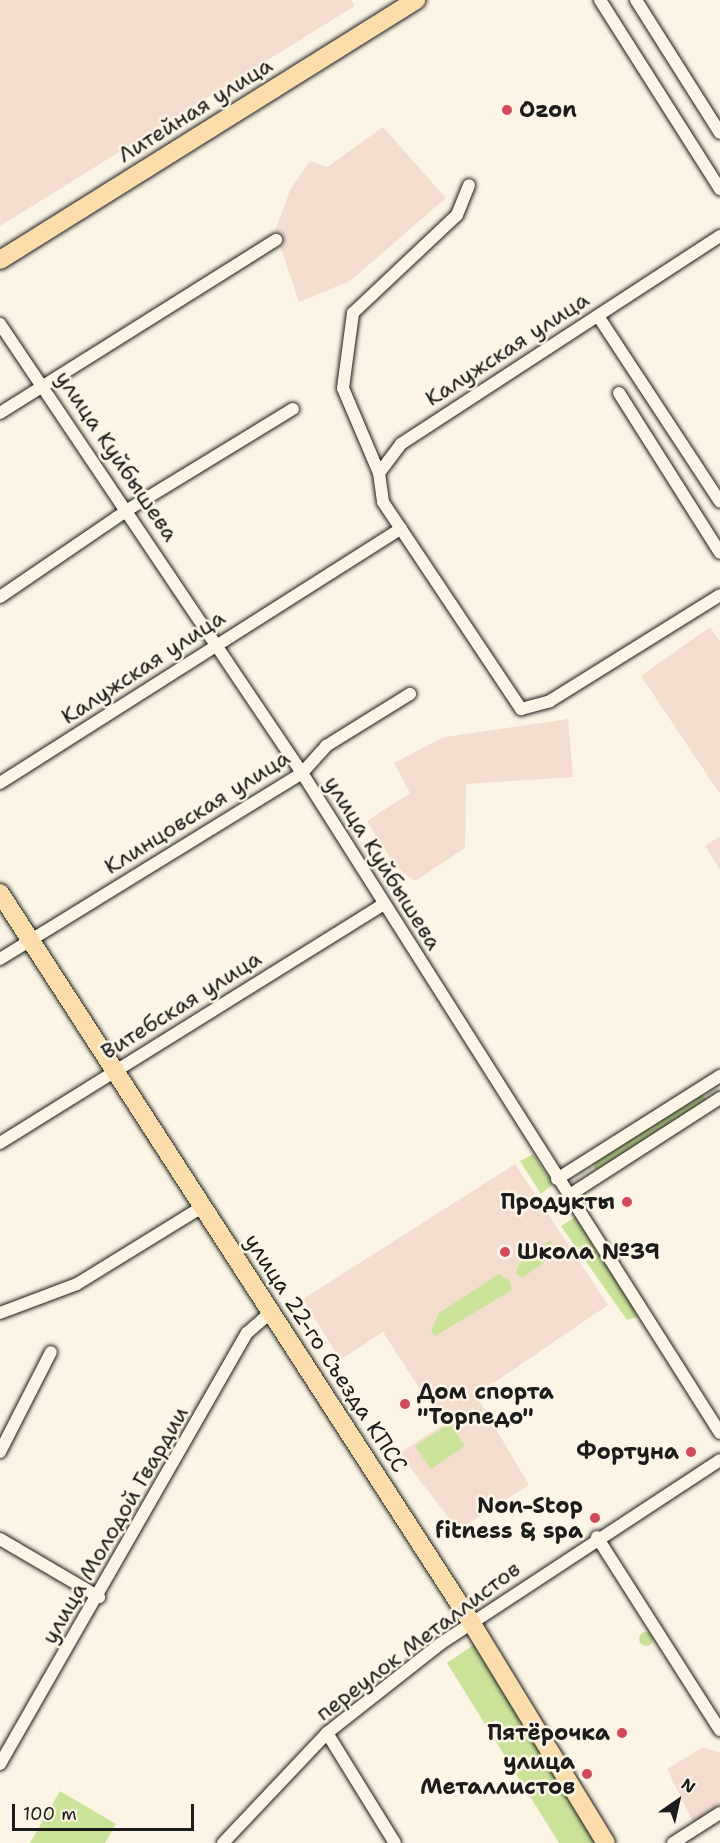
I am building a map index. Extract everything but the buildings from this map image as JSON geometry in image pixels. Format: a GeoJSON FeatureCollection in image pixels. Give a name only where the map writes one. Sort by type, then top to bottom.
{"type":"FeatureCollection","features":[{"type":"Feature","properties":{"kind":"main road","name":"Литейная улица"},"geometry":{"type":"LineString","coordinates":[[0,260],[416,0]]}},
{"type":"Feature","properties":{"kind":"main road","name":"улица 22-го Съезда КПСС"},"geometry":{"type":"LineString","coordinates":[[0,893],[471,1622],[606,1843]]}},
{"type":"Feature","properties":{"kind":"street"},"geometry":{"type":"LineString","coordinates":[[600,0],[720,189]]}},
{"type":"Feature","properties":{"kind":"street"},"geometry":{"type":"LineString","coordinates":[[636,0],[720,133]]}},
{"type":"Feature","properties":{"kind":"street"},"geometry":{"type":"LineString","coordinates":[[469,184],[457,215],[353,313],[343,388],[379,473],[383,502],[521,710],[550,701],[720,596]]}},
{"type":"Feature","properties":{"kind":"street","name":"Калужская улица"},"geometry":{"type":"LineString","coordinates":[[379,473],[400,444],[720,236]]}},
{"type":"Feature","properties":{"kind":"street"},"geometry":{"type":"LineString","coordinates":[[0,413],[276,240]]}},
{"type":"Feature","properties":{"kind":"street"},"geometry":{"type":"LineString","coordinates":[[598,316],[720,502]]}},
{"type":"Feature","properties":{"kind":"street","name":"улица Куйбышева"},"geometry":{"type":"LineString","coordinates":[[0,324],[129,509],[302,773],[557,1179],[720,1433]]}},
{"type":"Feature","properties":{"kind":"street"},"geometry":{"type":"LineString","coordinates":[[619,393],[720,553]]}},
{"type":"Feature","properties":{"kind":"street"},"geometry":{"type":"LineString","coordinates":[[0,597],[129,509],[293,409]]}},
{"type":"Feature","properties":{"kind":"street","name":"Калужская улица"},"geometry":{"type":"LineString","coordinates":[[0,783],[401,530]]}},
{"type":"Feature","properties":{"kind":"street","name":"Клинцовская улица"},"geometry":{"type":"LineString","coordinates":[[0,959],[302,773],[326,746],[410,694]]}},
{"type":"Feature","properties":{"kind":"street","name":"Витебская улица"},"geometry":{"type":"LineString","coordinates":[[0,1143],[384,904]]}},
{"type":"Feature","properties":{"kind":"street"},"geometry":{"type":"LineString","coordinates":[[557,1179],[720,1076]]}},
{"type":"Feature","properties":{"kind":"street"},"geometry":{"type":"LineString","coordinates":[[568,1196],[720,1098]]}},
{"type":"Feature","properties":{"kind":"street"},"geometry":{"type":"LineString","coordinates":[[0,1312],[77,1284],[202,1207]]}},
{"type":"Feature","properties":{"kind":"street","name":"улица Молодой Гвардии"},"geometry":{"type":"LineString","coordinates":[[0,1764],[99,1597],[247,1333],[271,1312]]}},
{"type":"Feature","properties":{"kind":"street"},"geometry":{"type":"LineString","coordinates":[[0,1452],[51,1352]]}},
{"type":"Feature","properties":{"kind":"street","name":"переулок Металлистов"},"geometry":{"type":"LineString","coordinates":[[223,1843],[327,1733],[471,1622],[597,1537],[720,1460]]}},
{"type":"Feature","properties":{"kind":"street"},"geometry":{"type":"LineString","coordinates":[[597,1537],[720,1730]]}},
{"type":"Feature","properties":{"kind":"street"},"geometry":{"type":"LineString","coordinates":[[0,1539],[99,1597]]}},
{"type":"Feature","properties":{"kind":"street"},"geometry":{"type":"LineString","coordinates":[[327,1733],[395,1843]]}},
{"type":"Feature","properties":{"kind":"street"},"geometry":{"type":"LineString","coordinates":[[673,1843],[720,1813]]}},
{"type":"Feature","properties":{"kind":"shaded area"},"geometry":{"type":"Polygon","coordinates":[[[0,0],[351,0],[355,6],[0,226],[0,0]]]}},
{"type":"Feature","properties":{"kind":"shaded area"},"geometry":{"type":"Polygon","coordinates":[[[383,127],[446,198],[350,281],[299,302],[275,231],[290,190],[310,161],[327,167],[383,127]]]}},
{"type":"Feature","properties":{"kind":"shaded area"},"geometry":{"type":"Polygon","coordinates":[[[710,627],[720,641],[720,794],[641,676],[710,627]]]}},
{"type":"Feature","properties":{"kind":"shaded area"},"geometry":{"type":"Polygon","coordinates":[[[568,719],[573,777],[466,784],[465,848],[415,881],[396,867],[367,821],[410,793],[394,763],[444,737],[568,719]]]}},
{"type":"Feature","properties":{"kind":"shaded area"},"geometry":{"type":"Polygon","coordinates":[[[720,836],[720,870],[705,846],[720,836]]]}},
{"type":"Feature","properties":{"kind":"shaded area"},"geometry":{"type":"Polygon","coordinates":[[[515,1164],[608,1305],[476,1395],[529,1485],[458,1530],[399,1453],[443,1425],[383,1332],[340,1360],[303,1299],[515,1164]]]}},
{"type":"Feature","properties":{"kind":"shaded area"},"geometry":{"type":"Polygon","coordinates":[[[703,1747],[720,1753],[720,1809],[695,1826],[667,1769],[703,1747]]]}},
{"type":"Feature","properties":{"kind":"green space"},"geometry":{"type":"Polygon","coordinates":[[[701,1094],[707,1100],[599,1170],[594,1168],[594,1161],[701,1094]]]}},
{"type":"Feature","properties":{"kind":"green space"},"geometry":{"type":"Polygon","coordinates":[[[533,1154],[553,1184],[541,1194],[520,1161],[533,1154]]]}},
{"type":"Feature","properties":{"kind":"green space"},"geometry":{"type":"Polygon","coordinates":[[[575,1217],[634,1308],[637,1317],[627,1320],[561,1226],[575,1217]]]}},
{"type":"Feature","properties":{"kind":"green space"},"geometry":{"type":"Polygon","coordinates":[[[550,1240],[557,1253],[522,1278],[516,1273],[519,1264],[550,1240]]]}},
{"type":"Feature","properties":{"kind":"green space"},"geometry":{"type":"Polygon","coordinates":[[[499,1274],[509,1280],[512,1290],[435,1336],[431,1331],[439,1313],[499,1274]]]}},
{"type":"Feature","properties":{"kind":"green space"},"geometry":{"type":"Polygon","coordinates":[[[450,1423],[465,1446],[431,1469],[415,1446],[450,1423]]]}},
{"type":"Feature","properties":{"kind":"green space"},"geometry":{"type":"Polygon","coordinates":[[[646,1632],[651,1634],[653,1639],[651,1644],[646,1646],[641,1644],[639,1639],[641,1634],[646,1632]]]}},
{"type":"Feature","properties":{"kind":"green space"},"geometry":{"type":"Polygon","coordinates":[[[482,1639],[606,1843],[559,1843],[447,1663],[482,1639]]]}},
{"type":"Feature","properties":{"kind":"green space"},"geometry":{"type":"Polygon","coordinates":[[[60,1791],[116,1824],[105,1843],[30,1843],[60,1791]]]}},
{"type":"Feature","properties":{"kind":"place","name":"Ozon"},"geometry":{"type":"Point","coordinates":[507,110]}},
{"type":"Feature","properties":{"kind":"place","name":"Продукты"},"geometry":{"type":"Point","coordinates":[627,1202]}},
{"type":"Feature","properties":{"kind":"place","name":"Школа №39"},"geometry":{"type":"Point","coordinates":[505,1252]}},
{"type":"Feature","properties":{"kind":"place","name":"Дом спорта \"Торпедо\""},"geometry":{"type":"Point","coordinates":[405,1404]}},
{"type":"Feature","properties":{"kind":"place","name":"Фортуна"},"geometry":{"type":"Point","coordinates":[691,1452]}},
{"type":"Feature","properties":{"kind":"place","name":"Non-Stop fitness & spa"},"geometry":{"type":"Point","coordinates":[595,1518]}},
{"type":"Feature","properties":{"kind":"place","name":"Пятёрочка"},"geometry":{"type":"Point","coordinates":[622,1733]}},
{"type":"Feature","properties":{"kind":"place","name":"улица Металлистов"},"geometry":{"type":"Point","coordinates":[587,1774]}}]}
